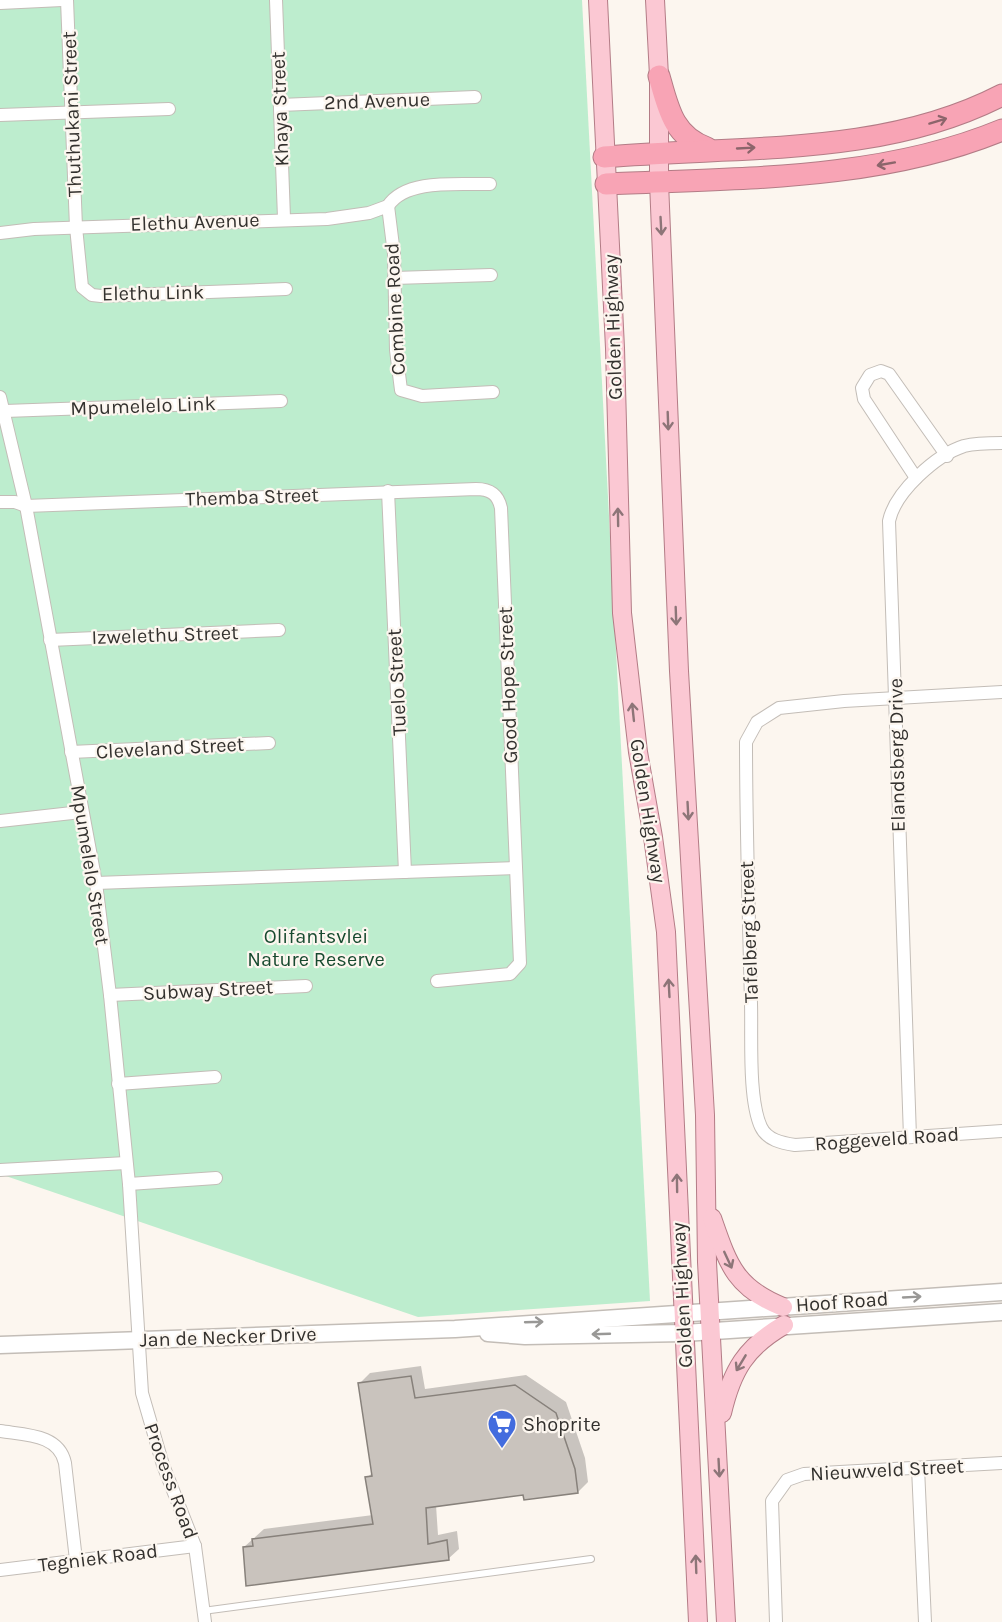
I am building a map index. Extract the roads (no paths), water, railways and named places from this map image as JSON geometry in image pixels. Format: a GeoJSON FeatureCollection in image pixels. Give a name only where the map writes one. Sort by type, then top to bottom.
{"type":"FeatureCollection","features":[{"type":"Feature","properties":{"kind":"highway"},"geometry":{"type":"LineString","coordinates":[[659,76],[670,113],[678,130],[691,141],[712,150]]}},
{"type":"Feature","properties":{"kind":"highway"},"geometry":{"type":"LineString","coordinates":[[604,157],[877,138],[965,113],[1002,95]]}},
{"type":"Feature","properties":{"kind":"highway"},"geometry":{"type":"LineString","coordinates":[[606,184],[820,172],[887,165],[938,153],[1002,130]]}},
{"type":"Feature","properties":{"kind":"main road","name":"Golden Highway"},"geometry":{"type":"LineString","coordinates":[[598,0],[615,348],[622,613],[638,752],[666,932],[698,1622]]}},
{"type":"Feature","properties":{"kind":"main road","name":"Golden Highway"},"geometry":{"type":"LineString","coordinates":[[655,0],[659,76],[659,182],[679,671],[705,1115],[710,1322],[726,1622]]}},
{"type":"Feature","properties":{"kind":"main road"},"geometry":{"type":"LineString","coordinates":[[708,1205],[723,1252],[742,1283],[783,1316],[755,1343],[738,1367],[725,1397],[717,1430]]}},
{"type":"Feature","properties":{"kind":"main road","name":"Hoof Road"},"geometry":{"type":"LineString","coordinates":[[683,1323],[783,1316],[1002,1292]]}},
{"type":"Feature","properties":{"kind":"main road","name":"Hoof Road"},"geometry":{"type":"LineString","coordinates":[[783,1316],[1002,1312]]}},
{"type":"Feature","properties":{"kind":"main road","name":"Jan de Necker Drive"},"geometry":{"type":"LineString","coordinates":[[0,1345],[455,1329],[525,1336],[683,1323]]}},
{"type":"Feature","properties":{"kind":"street"},"geometry":{"type":"LineString","coordinates":[[0,3],[62,0]]}},
{"type":"Feature","properties":{"kind":"street","name":"Thuthukani Street"},"geometry":{"type":"LineString","coordinates":[[67,0],[76,227]]}},
{"type":"Feature","properties":{"kind":"street","name":"Khaya Street"},"geometry":{"type":"LineString","coordinates":[[276,0],[284,218]]}},
{"type":"Feature","properties":{"kind":"street","name":"2nd Avenue"},"geometry":{"type":"LineString","coordinates":[[280,105],[475,97]]}},
{"type":"Feature","properties":{"kind":"street"},"geometry":{"type":"LineString","coordinates":[[0,115],[169,109]]}},
{"type":"Feature","properties":{"kind":"street"},"geometry":{"type":"LineString","coordinates":[[388,206],[396,196],[414,189],[490,184]]}},
{"type":"Feature","properties":{"kind":"street","name":"Elethu Avenue"},"geometry":{"type":"LineString","coordinates":[[0,233],[76,227],[344,217],[388,206]]}},
{"type":"Feature","properties":{"kind":"street","name":"Combine Road"},"geometry":{"type":"LineString","coordinates":[[388,206],[394,278],[397,362],[401,390],[422,396],[493,393]]}},
{"type":"Feature","properties":{"kind":"street","name":"Elethu Link"},"geometry":{"type":"LineString","coordinates":[[76,227],[81,285],[96,296],[286,289]]}},
{"type":"Feature","properties":{"kind":"street"},"geometry":{"type":"LineString","coordinates":[[394,278],[491,275]]}},
{"type":"Feature","properties":{"kind":"street"},"geometry":{"type":"LineString","coordinates":[[916,478],[864,399],[862,388],[870,375],[881,371],[889,374],[947,456]]}},
{"type":"Feature","properties":{"kind":"street","name":"Mpumelelo Street"},"geometry":{"type":"LineString","coordinates":[[0,397],[26,506],[96,883],[129,1184],[138,1340]]}},
{"type":"Feature","properties":{"kind":"street","name":"Mpumelelo Link"},"geometry":{"type":"LineString","coordinates":[[5,411],[281,401]]}},
{"type":"Feature","properties":{"kind":"street","name":"Elandsberg Drive"},"geometry":{"type":"LineString","coordinates":[[909,1137],[894,699],[896,658],[889,521],[899,498],[916,478],[947,456],[963,447],[1002,442]]}},
{"type":"Feature","properties":{"kind":"street","name":"Themba Street"},"geometry":{"type":"LineString","coordinates":[[0,502],[15,502],[26,506],[482,489],[492,492],[500,501]]}},
{"type":"Feature","properties":{"kind":"street","name":"Tuelo Street"},"geometry":{"type":"LineString","coordinates":[[388,491],[405,872]]}},
{"type":"Feature","properties":{"kind":"street","name":"Good Hope Street"},"geometry":{"type":"LineString","coordinates":[[436,981],[510,974],[518,968],[520,960],[500,501]]}},
{"type":"Feature","properties":{"kind":"street","name":"Izwelethu Street"},"geometry":{"type":"LineString","coordinates":[[50,640],[279,630]]}},
{"type":"Feature","properties":{"kind":"street"},"geometry":{"type":"LineString","coordinates":[[894,699],[1002,692]]}},
{"type":"Feature","properties":{"kind":"street","name":"Tafelberg Street"},"geometry":{"type":"LineString","coordinates":[[772,1139],[762,1130],[757,1116],[752,1068],[746,742],[757,722],[779,708],[894,699]]}},
{"type":"Feature","properties":{"kind":"street","name":"Cleveland Street"},"geometry":{"type":"LineString","coordinates":[[71,752],[269,743]]}},
{"type":"Feature","properties":{"kind":"street"},"geometry":{"type":"LineString","coordinates":[[0,821],[81,812]]}},
{"type":"Feature","properties":{"kind":"street"},"geometry":{"type":"LineString","coordinates":[[96,883],[515,868]]}},
{"type":"Feature","properties":{"kind":"street","name":"Subway Street"},"geometry":{"type":"LineString","coordinates":[[110,995],[306,986]]}},
{"type":"Feature","properties":{"kind":"street"},"geometry":{"type":"LineString","coordinates":[[118,1083],[215,1077]]}},
{"type":"Feature","properties":{"kind":"street","name":"Roggeveld Road"},"geometry":{"type":"LineString","coordinates":[[772,1139],[795,1145],[1002,1131]]}},
{"type":"Feature","properties":{"kind":"street"},"geometry":{"type":"LineString","coordinates":[[0,1170],[126,1163]]}},
{"type":"Feature","properties":{"kind":"street"},"geometry":{"type":"LineString","coordinates":[[129,1184],[216,1178]]}},
{"type":"Feature","properties":{"kind":"street","name":"Process Road"},"geometry":{"type":"LineString","coordinates":[[138,1340],[148,1417],[195,1546],[204,1616]]}},
{"type":"Feature","properties":{"kind":"street"},"geometry":{"type":"LineString","coordinates":[[0,1431],[47,1440],[61,1449],[65,1463],[76,1560]]}},
{"type":"Feature","properties":{"kind":"street","name":"Nieuwveld Street"},"geometry":{"type":"LineString","coordinates":[[776,1622],[772,1501],[777,1490],[787,1480],[800,1474],[1002,1463]]}},
{"type":"Feature","properties":{"kind":"street"},"geometry":{"type":"LineString","coordinates":[[918,1468],[925,1622]]}},
{"type":"Feature","properties":{"kind":"street","name":"Tegniek Road"},"geometry":{"type":"LineString","coordinates":[[0,1570],[195,1546]]}},
{"type":"Feature","properties":{"kind":"lane"},"geometry":{"type":"LineString","coordinates":[[204,1616],[591,1559]]}},
{"type":"Feature","properties":{"kind":"place","name":"Shoprite"},"geometry":{"type":"Point","coordinates":[502,1450]}},
{"type":"Feature","properties":{"kind":"park label","name":"Olifantsvlei Nature Reserve"},"geometry":{"type":"Point","coordinates":[316,948]}}]}
